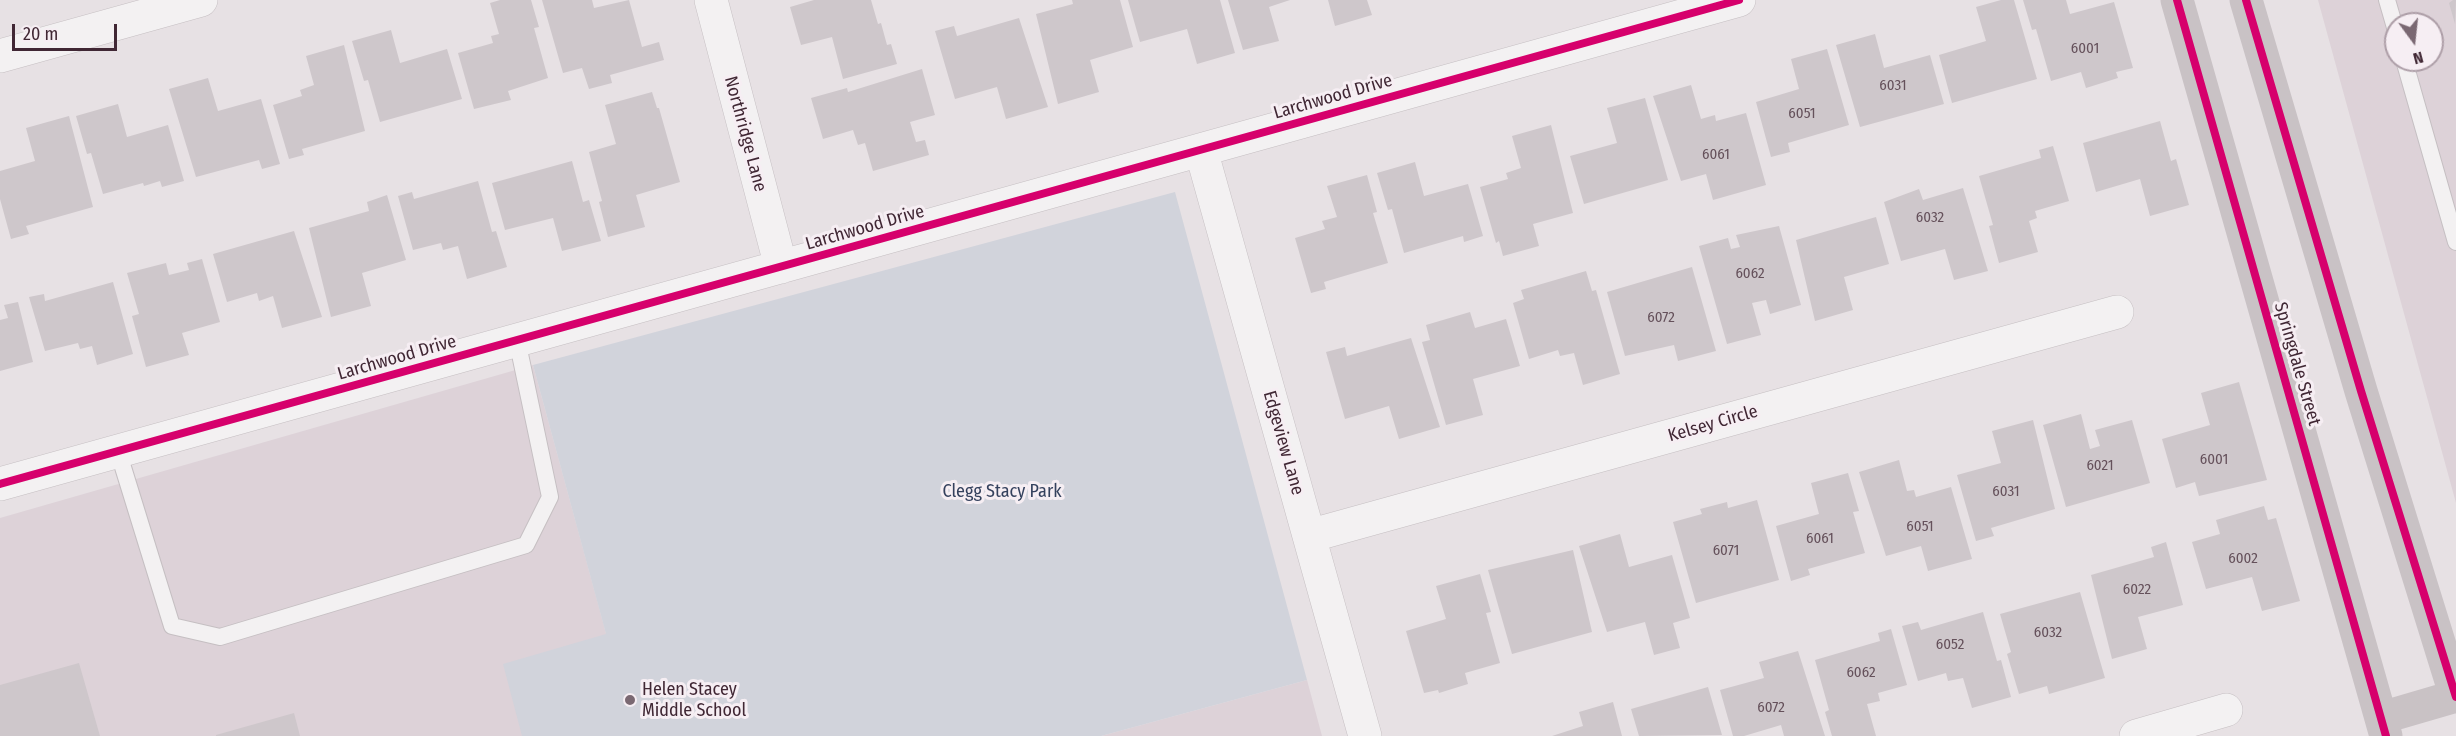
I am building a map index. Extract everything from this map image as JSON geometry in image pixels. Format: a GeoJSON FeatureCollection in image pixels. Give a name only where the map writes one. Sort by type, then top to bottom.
{"type":"FeatureCollection","features":[{"type":"Feature","properties":{"kind":"main road","name":"Springdale Street"},"geometry":{"type":"LineString","coordinates":[[2177,0],[2383,727]]}},
{"type":"Feature","properties":{"kind":"main road"},"geometry":{"type":"LineString","coordinates":[[2246,0],[2361,391],[2456,696],[2383,727]]}},
{"type":"Feature","properties":{"kind":"street"},"geometry":{"type":"LineString","coordinates":[[0,56],[201,0]]}},
{"type":"Feature","properties":{"kind":"street","name":"Northridge Lane"},"geometry":{"type":"LineString","coordinates":[[711,0],[781,267]]}},
{"type":"Feature","properties":{"kind":"street","name":"Larchwood Drive"},"geometry":{"type":"LineString","coordinates":[[2,487],[118,452],[517,340],[1739,0]]}},
{"type":"Feature","properties":{"kind":"street","name":"Edgeview Lane"},"geometry":{"type":"LineString","coordinates":[[1201,150],[1365,736]]}},
{"type":"Feature","properties":{"kind":"street","name":"Kelsey Circle"},"geometry":{"type":"LineString","coordinates":[[1309,536],[2117,312]]}},
{"type":"Feature","properties":{"kind":"street"},"geometry":{"type":"LineString","coordinates":[[2136,736],[2226,711]]}},
{"type":"Feature","properties":{"kind":"lane"},"geometry":{"type":"LineString","coordinates":[[2407,72],[2456,242]]}},
{"type":"Feature","properties":{"kind":"lane"},"geometry":{"type":"LineString","coordinates":[[118,452],[172,626],[220,637],[526,544],[550,497],[517,340]]}},
{"type":"Feature","properties":{"kind":"shaded area"},"geometry":{"type":"Polygon","coordinates":[[[2318,0],[2456,0],[2456,503],[2318,0]]]}},
{"type":"Feature","properties":{"kind":"shaded area"},"geometry":{"type":"Polygon","coordinates":[[[533,365],[634,736],[0,736],[0,518],[533,365]]]}},
{"type":"Feature","properties":{"kind":"shaded area"},"geometry":{"type":"Polygon","coordinates":[[[1307,680],[1322,736],[1101,736],[1307,680]]]}},
{"type":"Feature","properties":{"kind":"green space","name":"Clegg Stacy Park"},"geometry":{"type":"Polygon","coordinates":[[[1175,192],[1307,680],[1101,736],[522,736],[503,664],[606,634],[533,365],[1175,192]]]}},
{"type":"Feature","properties":{"kind":"building"},"geometry":{"type":"Polygon","coordinates":[[[500,0],[531,0],[539,27],[534,28],[548,78],[508,91],[511,100],[474,109],[458,53],[493,43],[491,36],[499,34],[490,3],[500,0]]]}},
{"type":"Feature","properties":{"kind":"building"},"geometry":{"type":"Polygon","coordinates":[[[542,0],[592,0],[594,8],[629,0],[642,47],[659,42],[664,60],[610,75],[612,83],[589,89],[582,68],[563,73],[542,0]]]}},
{"type":"Feature","properties":{"kind":"building"},"geometry":{"type":"Polygon","coordinates":[[[814,0],[871,0],[878,24],[881,23],[887,45],[891,44],[897,64],[843,79],[832,37],[801,45],[790,7],[814,0]]]}},
{"type":"Feature","properties":{"kind":"building"},"geometry":{"type":"Polygon","coordinates":[[[1072,0],[1120,0],[1133,47],[1090,60],[1099,92],[1058,104],[1036,14],[1073,4],[1072,0]]]}},
{"type":"Feature","properties":{"kind":"building"},"geometry":{"type":"Polygon","coordinates":[[[1128,0],[1220,0],[1235,53],[1197,64],[1187,29],[1140,42],[1128,0]]]}},
{"type":"Feature","properties":{"kind":"building"},"geometry":{"type":"Polygon","coordinates":[[[1228,0],[1290,0],[1269,7],[1279,41],[1243,50],[1228,0]]]}},
{"type":"Feature","properties":{"kind":"building"},"geometry":{"type":"Polygon","coordinates":[[[1328,0],[1367,0],[1372,15],[1335,26],[1328,0]]]}},
{"type":"Feature","properties":{"kind":"building"},"geometry":{"type":"Polygon","coordinates":[[[2001,0],[2014,0],[2037,79],[1952,103],[1939,55],[1986,41],[1976,7],[2001,0]]]}},
{"type":"Feature","properties":{"kind":"building"},"geometry":{"type":"Polygon","coordinates":[[[2023,0],[2066,0],[2070,14],[2114,2],[2133,68],[2116,72],[2118,78],[2086,88],[2081,72],[2051,81],[2036,29],[2032,30],[2023,0]]]}},
{"type":"Feature","properties":{"kind":"building"},"geometry":{"type":"Polygon","coordinates":[[[2456,0],[2455,24],[2449,3],[2456,0]]]}},
{"type":"Feature","properties":{"kind":"building"},"geometry":{"type":"Polygon","coordinates":[[[1019,18],[1048,107],[1006,119],[997,87],[955,99],[935,31],[954,26],[957,36],[1019,18]]]}},
{"type":"Feature","properties":{"kind":"building"},"geometry":{"type":"Polygon","coordinates":[[[391,30],[400,63],[447,49],[462,99],[380,122],[368,80],[364,81],[352,41],[391,30]]]}},
{"type":"Feature","properties":{"kind":"building"},"geometry":{"type":"Polygon","coordinates":[[[1875,34],[1884,68],[1930,55],[1944,104],[1860,127],[1836,45],[1875,34]]]}},
{"type":"Feature","properties":{"kind":"building"},"geometry":{"type":"Polygon","coordinates":[[[344,45],[365,131],[302,149],[304,155],[289,159],[273,105],[302,96],[300,90],[314,85],[306,56],[344,45]]]}},
{"type":"Feature","properties":{"kind":"building"},"geometry":{"type":"Polygon","coordinates":[[[1827,49],[1849,125],[1788,143],[1790,152],[1771,157],[1756,102],[1799,89],[1791,59],[1827,49]]]}},
{"type":"Feature","properties":{"kind":"building"},"geometry":{"type":"Polygon","coordinates":[[[922,69],[935,115],[910,122],[916,142],[925,140],[929,155],[873,171],[865,143],[858,145],[853,130],[823,139],[811,98],[847,88],[848,92],[922,69]]]}},
{"type":"Feature","properties":{"kind":"building"},"geometry":{"type":"Polygon","coordinates":[[[208,78],[218,111],[261,99],[280,164],[262,169],[259,160],[196,177],[169,89],[208,78]]]}},
{"type":"Feature","properties":{"kind":"building"},"geometry":{"type":"Polygon","coordinates":[[[1691,85],[1701,119],[1715,115],[1716,121],[1746,113],[1766,185],[1713,200],[1706,174],[1681,181],[1653,96],[1691,85]]]}},
{"type":"Feature","properties":{"kind":"building"},"geometry":{"type":"Polygon","coordinates":[[[652,92],[657,108],[659,108],[680,182],[636,195],[645,227],[608,237],[599,202],[602,201],[589,152],[616,144],[605,105],[652,92]]]}},
{"type":"Feature","properties":{"kind":"building"},"geometry":{"type":"Polygon","coordinates":[[[1645,98],[1668,180],[1584,204],[1570,156],[1617,143],[1607,108],[1645,98]]]}},
{"type":"Feature","properties":{"kind":"building"},"geometry":{"type":"Polygon","coordinates":[[[118,104],[127,137],[168,125],[184,181],[162,187],[160,181],[144,186],[143,183],[103,194],[91,153],[87,154],[76,116],[118,104]]]}},
{"type":"Feature","properties":{"kind":"building"},"geometry":{"type":"Polygon","coordinates":[[[69,116],[93,207],[26,226],[29,234],[11,239],[0,199],[0,171],[35,161],[26,128],[69,116]]]}},
{"type":"Feature","properties":{"kind":"building"},"geometry":{"type":"Polygon","coordinates":[[[2160,121],[2171,161],[2176,159],[2189,205],[2150,216],[2140,179],[2096,192],[2083,143],[2160,121]]]}},
{"type":"Feature","properties":{"kind":"building"},"geometry":{"type":"Polygon","coordinates":[[[1551,125],[1573,213],[1533,224],[1539,246],[1503,256],[1499,241],[1496,243],[1480,187],[1508,179],[1506,173],[1521,168],[1512,136],[1551,125]]]}},
{"type":"Feature","properties":{"kind":"building"},"geometry":{"type":"Polygon","coordinates":[[[2053,146],[2069,201],[2035,211],[2037,218],[2029,221],[2038,252],[1999,263],[1989,226],[1993,225],[1979,176],[2041,158],[2039,150],[2053,146]]]}},
{"type":"Feature","properties":{"kind":"building"},"geometry":{"type":"Polygon","coordinates":[[[572,161],[583,202],[589,200],[601,241],[562,251],[553,218],[505,230],[492,183],[572,161]]]}},
{"type":"Feature","properties":{"kind":"building"},"geometry":{"type":"Polygon","coordinates":[[[1415,162],[1424,196],[1468,184],[1483,236],[1464,242],[1463,236],[1404,253],[1392,209],[1388,210],[1377,173],[1415,162]]]}},
{"type":"Feature","properties":{"kind":"building"},"geometry":{"type":"Polygon","coordinates":[[[1367,175],[1377,212],[1373,213],[1388,263],[1324,282],[1326,289],[1311,293],[1295,238],[1325,229],[1322,221],[1337,217],[1327,186],[1367,175]]]}},
{"type":"Feature","properties":{"kind":"building"},"geometry":{"type":"Polygon","coordinates":[[[478,181],[492,232],[496,231],[507,267],[467,279],[458,246],[443,250],[441,243],[413,250],[398,196],[412,192],[414,199],[478,181]]]}},
{"type":"Feature","properties":{"kind":"building"},"geometry":{"type":"Polygon","coordinates":[[[1963,188],[1988,271],[1954,280],[1945,249],[1901,261],[1884,202],[1919,189],[1923,200],[1963,188]]]}},
{"type":"Feature","properties":{"kind":"building"},"geometry":{"type":"Polygon","coordinates":[[[387,195],[406,260],[362,273],[371,306],[331,317],[309,228],[369,211],[367,202],[387,195]]]}},
{"type":"Feature","properties":{"kind":"building"},"geometry":{"type":"Polygon","coordinates":[[[1876,217],[1889,264],[1844,277],[1853,310],[1815,321],[1796,240],[1876,217]]]}},
{"type":"Feature","properties":{"kind":"building"},"geometry":{"type":"Polygon","coordinates":[[[1779,226],[1801,305],[1770,314],[1766,300],[1752,303],[1761,335],[1727,344],[1699,246],[1728,238],[1731,249],[1740,247],[1736,235],[1779,226]]]}},
{"type":"Feature","properties":{"kind":"building"},"geometry":{"type":"Polygon","coordinates":[[[294,231],[322,317],[282,328],[273,296],[259,301],[257,293],[227,302],[213,254],[294,231]]]}},
{"type":"Feature","properties":{"kind":"building"},"geometry":{"type":"Polygon","coordinates":[[[202,259],[220,322],[182,333],[189,355],[146,367],[132,316],[139,314],[127,273],[166,263],[169,275],[189,270],[187,263],[202,259]]]}},
{"type":"Feature","properties":{"kind":"building"},"geometry":{"type":"Polygon","coordinates":[[[1692,267],[1716,351],[1678,361],[1674,345],[1625,356],[1607,292],[1692,267]]]}},
{"type":"Feature","properties":{"kind":"building"},"geometry":{"type":"Polygon","coordinates":[[[1586,271],[1592,291],[1596,290],[1620,374],[1583,385],[1574,353],[1560,356],[1558,350],[1529,359],[1513,303],[1524,299],[1521,290],[1586,271]]]}},
{"type":"Feature","properties":{"kind":"building"},"geometry":{"type":"Polygon","coordinates":[[[113,282],[133,354],[97,365],[92,346],[80,349],[78,343],[45,351],[29,297],[44,294],[45,301],[113,282]]]}},
{"type":"Feature","properties":{"kind":"building"},"geometry":{"type":"Polygon","coordinates":[[[18,302],[33,362],[0,371],[0,320],[8,318],[4,305],[18,302]]]}},
{"type":"Feature","properties":{"kind":"building"},"geometry":{"type":"Polygon","coordinates":[[[1470,312],[1475,328],[1506,319],[1520,366],[1473,379],[1483,415],[1446,425],[1422,342],[1430,340],[1426,325],[1470,312]]]}},
{"type":"Feature","properties":{"kind":"building"},"geometry":{"type":"Polygon","coordinates":[[[1411,338],[1440,427],[1399,439],[1389,406],[1345,419],[1326,352],[1345,347],[1347,356],[1411,338]]]}},
{"type":"Feature","properties":{"kind":"building"},"geometry":{"type":"Polygon","coordinates":[[[2239,382],[2267,480],[2199,496],[2195,482],[2176,488],[2162,439],[2210,425],[2201,393],[2239,382]]]}},
{"type":"Feature","properties":{"kind":"building"},"geometry":{"type":"Polygon","coordinates":[[[2081,414],[2090,449],[2100,446],[2095,430],[2132,420],[2150,483],[2066,507],[2043,425],[2081,414]]]}},
{"type":"Feature","properties":{"kind":"building"},"geometry":{"type":"Polygon","coordinates":[[[2033,420],[2055,509],[1991,528],[1994,536],[1976,541],[1957,475],[2001,463],[1992,431],[2033,420]]]}},
{"type":"Feature","properties":{"kind":"building"},"geometry":{"type":"Polygon","coordinates":[[[1899,460],[1907,491],[1914,490],[1916,497],[1951,487],[1972,559],[1928,571],[1921,546],[1886,556],[1859,472],[1899,460]]]}},
{"type":"Feature","properties":{"kind":"building"},"geometry":{"type":"Polygon","coordinates":[[[1848,473],[1859,511],[1853,512],[1865,553],[1808,569],[1810,575],[1791,581],[1776,526],[1819,514],[1811,483],[1848,473]]]}},
{"type":"Feature","properties":{"kind":"building"},"geometry":{"type":"Polygon","coordinates":[[[1757,500],[1779,580],[1696,603],[1673,522],[1702,514],[1700,509],[1727,502],[1728,508],[1757,500]]]}},
{"type":"Feature","properties":{"kind":"building"},"geometry":{"type":"Polygon","coordinates":[[[2264,506],[2268,520],[2276,518],[2300,601],[2262,611],[2252,577],[2206,589],[2192,542],[2220,534],[2216,520],[2264,506]]]}},
{"type":"Feature","properties":{"kind":"building"},"geometry":{"type":"Polygon","coordinates":[[[1620,534],[1629,567],[1672,555],[1690,618],[1673,623],[1680,648],[1654,655],[1645,622],[1607,632],[1579,546],[1620,534]]]}},
{"type":"Feature","properties":{"kind":"building"},"geometry":{"type":"Polygon","coordinates":[[[2166,542],[2183,605],[2138,617],[2147,649],[2112,659],[2091,575],[2154,557],[2151,547],[2166,542]]]}},
{"type":"Feature","properties":{"kind":"building"},"geometry":{"type":"Polygon","coordinates":[[[1573,550],[1592,632],[1512,654],[1488,570],[1573,550]]]}},
{"type":"Feature","properties":{"kind":"building"},"geometry":{"type":"Polygon","coordinates":[[[1480,574],[1491,612],[1486,613],[1500,663],[1465,673],[1468,684],[1439,693],[1438,690],[1424,693],[1406,631],[1446,619],[1436,586],[1480,574]]]}},
{"type":"Feature","properties":{"kind":"building"},"geometry":{"type":"Polygon","coordinates":[[[2080,592],[2105,678],[2049,694],[2047,686],[2019,694],[2007,654],[2011,652],[2000,614],[2080,592]]]}},
{"type":"Feature","properties":{"kind":"building"},"geometry":{"type":"Polygon","coordinates":[[[1983,612],[1997,661],[2001,660],[2011,697],[1972,708],[1963,678],[1948,681],[1946,673],[1918,681],[1902,626],[1918,622],[1921,630],[1983,612]]]}},
{"type":"Feature","properties":{"kind":"building"},"geometry":{"type":"Polygon","coordinates":[[[1891,629],[1907,685],[1878,693],[1880,701],[1867,704],[1876,736],[1832,736],[1825,712],[1829,710],[1815,660],[1880,641],[1878,633],[1891,629]]]}},
{"type":"Feature","properties":{"kind":"building"},"geometry":{"type":"Polygon","coordinates":[[[1798,651],[1825,736],[1784,736],[1781,725],[1744,736],[1733,736],[1720,690],[1764,678],[1759,662],[1798,651]]]}},
{"type":"Feature","properties":{"kind":"building"},"geometry":{"type":"Polygon","coordinates":[[[79,663],[100,736],[0,736],[0,685],[79,663]]]}},
{"type":"Feature","properties":{"kind":"building"},"geometry":{"type":"Polygon","coordinates":[[[1708,687],[1722,735],[1639,736],[1631,709],[1708,687]]]}},
{"type":"Feature","properties":{"kind":"building"},"geometry":{"type":"Polygon","coordinates":[[[1613,702],[1622,736],[1552,736],[1583,726],[1579,712],[1613,702]]]}},
{"type":"Feature","properties":{"kind":"building"},"geometry":{"type":"Polygon","coordinates":[[[294,713],[300,736],[216,736],[216,735],[294,713]]]}},
{"type":"Feature","properties":{"kind":"cycle path"},"geometry":{"type":"LineString","coordinates":[[0,484],[1739,0]]}},
{"type":"Feature","properties":{"kind":"cycle path"},"geometry":{"type":"LineString","coordinates":[[2177,0],[2386,736]]}},
{"type":"Feature","properties":{"kind":"cycle path"},"geometry":{"type":"LineString","coordinates":[[2246,0],[2361,391],[2456,697]]}},
{"type":"Feature","properties":{"kind":"place","name":"Helen Stacey Middle School"},"geometry":{"type":"Point","coordinates":[630,700]}}]}
